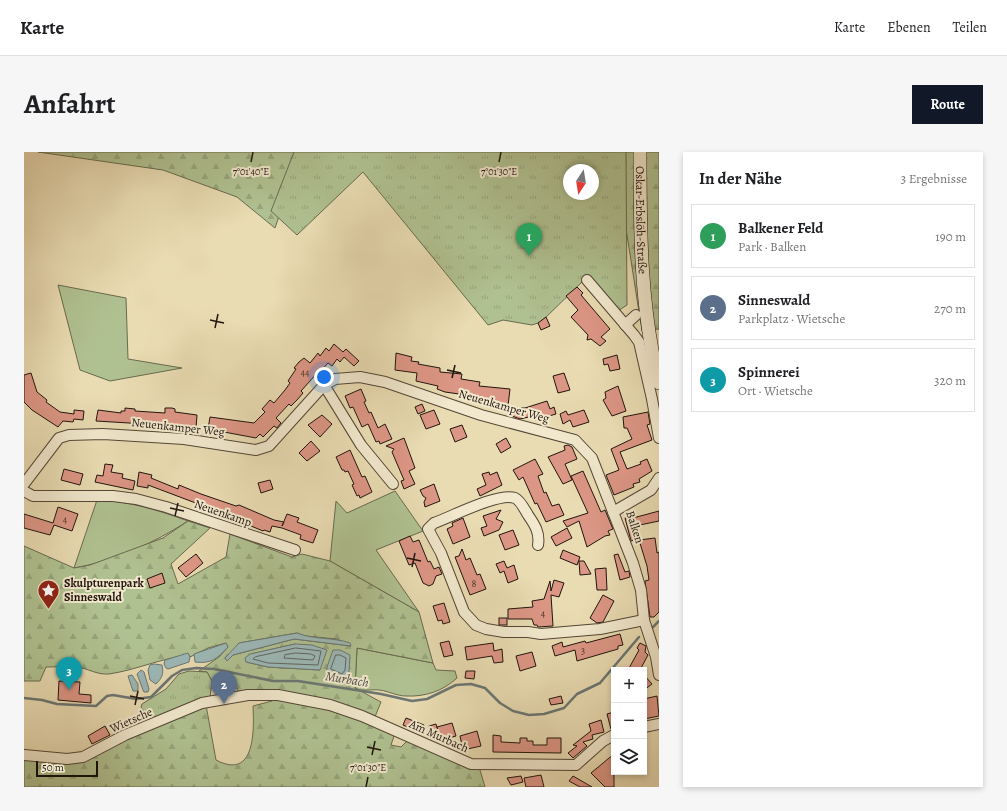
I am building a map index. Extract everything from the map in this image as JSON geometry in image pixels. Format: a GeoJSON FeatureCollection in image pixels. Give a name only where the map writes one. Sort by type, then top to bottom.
{"type":"FeatureCollection","features":[{"type":"Feature","properties":{"kind":"main road","name":"Oskar-Erbslöh-Straße"},"geometry":{"type":"LineString","coordinates":[[640,152],[643,280],[650,341],[659,383]]}},
{"type":"Feature","properties":{"kind":"street"},"geometry":{"type":"LineString","coordinates":[[587,280],[625,324],[638,342],[652,399],[659,438]]}},
{"type":"Feature","properties":{"kind":"street"},"geometry":{"type":"LineString","coordinates":[[625,324],[636,315]]}},
{"type":"Feature","properties":{"kind":"street","name":"Neuenkamper Weg"},"geometry":{"type":"LineString","coordinates":[[24,484],[59,438],[69,435],[103,434],[184,439],[256,450],[269,446],[324,385],[335,379],[360,377],[386,382],[481,415],[575,440],[592,458],[613,512]]}},
{"type":"Feature","properties":{"kind":"street"},"geometry":{"type":"LineString","coordinates":[[324,385],[361,445],[393,484]]}},
{"type":"Feature","properties":{"kind":"street","name":"Balken"},"geometry":{"type":"LineString","coordinates":[[659,478],[651,490],[613,512],[641,590],[644,620],[656,657],[659,675]]}},
{"type":"Feature","properties":{"kind":"street","name":"Neuenkamp"},"geometry":{"type":"LineString","coordinates":[[24,491],[32,496],[113,496],[136,499],[166,507],[295,550]]}},
{"type":"Feature","properties":{"kind":"street"},"geometry":{"type":"LineString","coordinates":[[538,545],[540,536],[531,519],[516,498],[509,496],[495,499],[434,523],[428,529],[441,553],[464,612],[476,625],[486,629],[504,632],[528,632],[541,634],[600,629],[644,620]]}},
{"type":"Feature","properties":{"kind":"street","name":"Am Murbach"},"geometry":{"type":"LineString","coordinates":[[248,695],[278,695],[330,706],[376,722],[471,764],[576,765],[603,741],[611,737]]}},
{"type":"Feature","properties":{"kind":"street","name":"Wietsche"},"geometry":{"type":"LineString","coordinates":[[24,754],[67,759],[83,757],[125,735],[202,703],[248,695]]}},
{"type":"Feature","properties":{"kind":"street"},"geometry":{"type":"LineString","coordinates":[[647,726],[659,724]]}},
{"type":"Feature","properties":{"kind":"green space"},"geometry":{"type":"Polygon","coordinates":[[[38,152],[301,152],[275,228],[237,197],[163,170],[38,152]]]}},
{"type":"Feature","properties":{"kind":"green space"},"geometry":{"type":"Polygon","coordinates":[[[294,152],[626,152],[627,305],[618,311],[583,281],[541,322],[532,325],[503,320],[488,325],[363,172],[297,235],[271,211],[294,152]]]}},
{"type":"Feature","properties":{"kind":"green space"},"geometry":{"type":"Polygon","coordinates":[[[619,152],[659,152],[659,329],[642,331],[620,190],[619,152]]]}},
{"type":"Feature","properties":{"kind":"green space"},"geometry":{"type":"Polygon","coordinates":[[[58,285],[126,298],[128,359],[182,368],[110,381],[80,370],[58,285]]]}},
{"type":"Feature","properties":{"kind":"green space"},"geometry":{"type":"Polygon","coordinates":[[[395,491],[423,531],[376,550],[419,612],[330,561],[336,501],[347,513],[395,491]]]}},
{"type":"Feature","properties":{"kind":"green space"},"geometry":{"type":"Polygon","coordinates":[[[97,500],[120,502],[143,507],[188,521],[148,544],[119,556],[74,568],[97,500]]]}},
{"type":"Feature","properties":{"kind":"green space"},"geometry":{"type":"Polygon","coordinates":[[[188,521],[210,528],[171,564],[178,584],[226,557],[230,534],[292,557],[302,554],[330,561],[419,612],[433,663],[357,648],[355,688],[381,702],[372,724],[395,733],[391,745],[401,747],[408,740],[463,758],[480,770],[485,787],[24,787],[24,754],[87,759],[106,751],[121,741],[206,705],[216,760],[229,765],[239,764],[246,758],[250,750],[252,739],[253,706],[272,701],[276,695],[272,692],[238,691],[231,676],[221,675],[212,681],[207,672],[199,671],[219,657],[228,647],[226,643],[208,648],[190,657],[189,655],[159,661],[109,674],[76,667],[46,667],[40,681],[24,681],[24,546],[74,568],[90,565],[163,538],[188,521]],[[297,633],[239,643],[233,655],[294,639],[351,646],[337,639],[305,636],[297,633]],[[295,644],[251,654],[246,662],[268,667],[320,670],[295,644]]]}},
{"type":"Feature","properties":{"kind":"green space"},"geometry":{"type":"Polygon","coordinates":[[[357,648],[433,663],[436,670],[455,671],[457,678],[452,683],[440,690],[413,696],[403,696],[379,690],[358,689],[355,688],[357,648]]]}},
{"type":"Feature","properties":{"kind":"green space"},"geometry":{"type":"Polygon","coordinates":[[[189,671],[207,672],[212,681],[210,698],[156,719],[145,713],[141,707],[142,704],[166,689],[179,674],[189,671]]]}},
{"type":"Feature","properties":{"kind":"water"},"geometry":{"type":"Polygon","coordinates":[[[297,633],[310,637],[344,641],[350,643],[351,646],[294,639],[233,655],[227,661],[225,658],[239,643],[297,633]]]}},
{"type":"Feature","properties":{"kind":"water"},"geometry":{"type":"Polygon","coordinates":[[[226,643],[228,647],[213,660],[195,662],[194,654],[226,643]]]}},
{"type":"Feature","properties":{"kind":"water"},"geometry":{"type":"Polygon","coordinates":[[[295,644],[312,645],[327,650],[320,670],[268,667],[246,662],[245,658],[250,654],[295,644]]]}},
{"type":"Feature","properties":{"kind":"water"},"geometry":{"type":"Polygon","coordinates":[[[333,650],[340,650],[350,655],[349,671],[346,678],[341,679],[327,672],[327,667],[333,650]]]}},
{"type":"Feature","properties":{"kind":"water"},"geometry":{"type":"Polygon","coordinates":[[[188,653],[190,657],[189,662],[168,669],[166,668],[164,664],[165,660],[188,653]]]}},
{"type":"Feature","properties":{"kind":"water"},"geometry":{"type":"Polygon","coordinates":[[[150,665],[162,665],[163,668],[162,676],[156,684],[150,680],[148,670],[150,665]]]}},
{"type":"Feature","properties":{"kind":"water"},"geometry":{"type":"Polygon","coordinates":[[[141,670],[144,672],[149,689],[148,692],[144,692],[137,674],[141,670]]]}},
{"type":"Feature","properties":{"kind":"water"},"geometry":{"type":"Polygon","coordinates":[[[132,675],[138,684],[138,691],[133,691],[128,676],[132,675]]]}},
{"type":"Feature","properties":{"kind":"building"},"geometry":{"type":"Polygon","coordinates":[[[577,287],[583,293],[581,295],[610,329],[601,337],[606,341],[600,346],[591,339],[587,340],[588,335],[571,317],[578,310],[566,296],[577,287]]]}},
{"type":"Feature","properties":{"kind":"building"},"geometry":{"type":"Polygon","coordinates":[[[546,317],[550,326],[541,330],[538,323],[546,317]]]}},
{"type":"Feature","properties":{"kind":"building"},"geometry":{"type":"Polygon","coordinates":[[[334,344],[343,352],[346,349],[359,361],[354,366],[344,357],[340,362],[337,359],[332,366],[328,363],[301,391],[303,393],[297,400],[291,406],[289,404],[276,418],[281,423],[277,428],[274,426],[263,437],[260,434],[256,438],[208,429],[210,417],[254,423],[265,412],[262,409],[270,400],[274,403],[285,390],[290,383],[288,381],[296,369],[294,368],[299,362],[304,358],[310,363],[318,353],[320,356],[326,348],[329,351],[334,344]]]}},
{"type":"Feature","properties":{"kind":"building"},"geometry":{"type":"Polygon","coordinates":[[[396,353],[412,357],[411,361],[419,362],[418,364],[440,368],[440,372],[462,374],[461,379],[480,382],[479,386],[510,389],[508,406],[466,399],[459,397],[459,394],[437,389],[438,386],[416,381],[417,373],[395,370],[396,353]]]}},
{"type":"Feature","properties":{"kind":"building"},"geometry":{"type":"Polygon","coordinates":[[[617,355],[620,369],[610,371],[608,364],[604,365],[603,359],[617,355]]]}},
{"type":"Feature","properties":{"kind":"building"},"geometry":{"type":"Polygon","coordinates":[[[31,373],[37,392],[47,400],[46,402],[60,412],[74,414],[74,410],[84,411],[83,420],[74,419],[73,422],[63,421],[58,427],[32,410],[24,402],[24,375],[31,373]]]}},
{"type":"Feature","properties":{"kind":"building"},"geometry":{"type":"Polygon","coordinates":[[[564,373],[570,390],[558,393],[553,376],[564,373]]]}},
{"type":"Feature","properties":{"kind":"building"},"geometry":{"type":"Polygon","coordinates":[[[618,386],[626,411],[612,416],[603,400],[606,398],[605,392],[618,386]]]}},
{"type":"Feature","properties":{"kind":"building"},"geometry":{"type":"Polygon","coordinates":[[[361,389],[366,401],[364,402],[369,413],[371,412],[378,428],[385,424],[392,439],[380,444],[379,441],[376,442],[368,424],[362,427],[353,407],[350,408],[345,396],[361,389]]]}},
{"type":"Feature","properties":{"kind":"building"},"geometry":{"type":"Polygon","coordinates":[[[547,401],[550,409],[554,407],[556,414],[535,420],[533,416],[520,419],[512,416],[511,408],[525,408],[547,401]]]}},
{"type":"Feature","properties":{"kind":"building"},"geometry":{"type":"Polygon","coordinates":[[[422,404],[425,411],[418,414],[415,407],[422,404]]]}},
{"type":"Feature","properties":{"kind":"building"},"geometry":{"type":"Polygon","coordinates":[[[125,408],[135,409],[135,411],[165,413],[165,408],[172,408],[175,409],[175,412],[197,415],[196,428],[171,425],[171,428],[164,428],[162,425],[96,421],[98,410],[121,413],[121,411],[125,411],[125,408]]]}},
{"type":"Feature","properties":{"kind":"building"},"geometry":{"type":"Polygon","coordinates":[[[434,410],[440,424],[426,429],[420,415],[434,410]]]}},
{"type":"Feature","properties":{"kind":"building"},"geometry":{"type":"Polygon","coordinates":[[[584,410],[589,422],[573,427],[570,420],[563,424],[560,414],[566,411],[568,415],[584,410]]]}},
{"type":"Feature","properties":{"kind":"building"},"geometry":{"type":"Polygon","coordinates":[[[648,412],[650,424],[647,425],[652,440],[620,452],[627,469],[641,464],[640,462],[647,459],[652,471],[639,479],[640,482],[633,484],[634,487],[614,495],[606,475],[619,470],[611,449],[632,439],[627,428],[624,428],[623,417],[648,412]]]}},
{"type":"Feature","properties":{"kind":"building"},"geometry":{"type":"Polygon","coordinates":[[[322,415],[332,424],[320,437],[308,425],[322,415]]]}},
{"type":"Feature","properties":{"kind":"building"},"geometry":{"type":"Polygon","coordinates":[[[462,425],[467,437],[455,442],[450,429],[462,425]]]}},
{"type":"Feature","properties":{"kind":"building"},"geometry":{"type":"Polygon","coordinates":[[[404,438],[415,468],[409,471],[415,484],[404,489],[401,481],[404,480],[392,452],[394,449],[386,446],[404,438]]]}},
{"type":"Feature","properties":{"kind":"building"},"geometry":{"type":"Polygon","coordinates":[[[506,438],[511,447],[501,453],[496,444],[506,438]]]}},
{"type":"Feature","properties":{"kind":"building"},"geometry":{"type":"Polygon","coordinates":[[[311,441],[320,451],[307,461],[299,453],[311,441]]]}},
{"type":"Feature","properties":{"kind":"building"},"geometry":{"type":"Polygon","coordinates":[[[568,445],[572,447],[577,459],[565,464],[572,480],[563,484],[548,457],[565,450],[564,446],[568,445]]]}},
{"type":"Feature","properties":{"kind":"building"},"geometry":{"type":"Polygon","coordinates":[[[350,450],[362,477],[365,476],[372,492],[360,498],[359,495],[357,496],[352,485],[354,484],[348,471],[345,472],[342,470],[336,457],[350,450]]]}},
{"type":"Feature","properties":{"kind":"building"},"geometry":{"type":"Polygon","coordinates":[[[535,459],[543,474],[538,476],[544,493],[546,492],[552,506],[559,504],[564,515],[546,522],[537,503],[535,504],[523,477],[519,480],[513,470],[535,459]]]}},
{"type":"Feature","properties":{"kind":"building"},"geometry":{"type":"Polygon","coordinates":[[[105,464],[113,465],[111,472],[123,474],[122,478],[135,481],[133,490],[95,482],[97,475],[103,476],[105,464]]]}},
{"type":"Feature","properties":{"kind":"building"},"geometry":{"type":"Polygon","coordinates":[[[64,469],[83,474],[80,485],[61,480],[64,469]]]}},
{"type":"Feature","properties":{"kind":"building"},"geometry":{"type":"Polygon","coordinates":[[[583,471],[601,512],[605,510],[613,529],[608,531],[610,535],[605,536],[587,547],[579,521],[567,527],[563,521],[588,513],[571,476],[583,471]]]}},
{"type":"Feature","properties":{"kind":"building"},"geometry":{"type":"Polygon","coordinates":[[[139,472],[152,475],[151,478],[178,489],[179,485],[236,506],[239,505],[274,520],[284,522],[287,514],[299,518],[297,522],[318,530],[313,543],[300,539],[301,535],[282,528],[272,526],[270,532],[263,531],[239,521],[205,510],[201,505],[148,485],[148,488],[137,486],[139,472]]]}},
{"type":"Feature","properties":{"kind":"building"},"geometry":{"type":"Polygon","coordinates":[[[489,472],[490,475],[497,472],[502,485],[480,496],[477,489],[486,485],[482,474],[489,472]]]}},
{"type":"Feature","properties":{"kind":"building"},"geometry":{"type":"Polygon","coordinates":[[[270,480],[273,489],[261,493],[258,483],[270,480]]]}},
{"type":"Feature","properties":{"kind":"building"},"geometry":{"type":"Polygon","coordinates":[[[434,484],[440,501],[425,507],[424,502],[426,498],[420,490],[434,484]]]}},
{"type":"Feature","properties":{"kind":"building"},"geometry":{"type":"Polygon","coordinates":[[[58,507],[78,514],[72,531],[54,525],[50,535],[24,528],[24,514],[53,523],[58,507]]]}},
{"type":"Feature","properties":{"kind":"building"},"geometry":{"type":"Polygon","coordinates":[[[501,510],[496,519],[503,522],[499,530],[484,536],[481,528],[487,526],[483,516],[501,510]]]}},
{"type":"Feature","properties":{"kind":"building"},"geometry":{"type":"Polygon","coordinates":[[[659,511],[659,521],[635,526],[638,539],[631,541],[625,518],[633,516],[633,518],[659,511]]]}},
{"type":"Feature","properties":{"kind":"building"},"geometry":{"type":"Polygon","coordinates":[[[463,518],[470,537],[453,544],[447,529],[453,526],[452,523],[463,518]]]}},
{"type":"Feature","properties":{"kind":"building"},"geometry":{"type":"Polygon","coordinates":[[[567,528],[572,538],[556,546],[551,537],[567,528]]]}},
{"type":"Feature","properties":{"kind":"building"},"geometry":{"type":"Polygon","coordinates":[[[513,530],[519,545],[505,550],[499,535],[513,530]]]}},
{"type":"Feature","properties":{"kind":"building"},"geometry":{"type":"Polygon","coordinates":[[[410,536],[413,542],[419,540],[428,562],[430,561],[434,569],[439,567],[442,574],[436,576],[433,584],[429,586],[423,583],[415,563],[409,565],[399,541],[410,536]]]}},
{"type":"Feature","properties":{"kind":"building"},"geometry":{"type":"Polygon","coordinates":[[[655,538],[657,553],[659,552],[659,612],[654,617],[650,617],[645,581],[649,580],[647,566],[639,540],[655,538]]]}},
{"type":"Feature","properties":{"kind":"building"},"geometry":{"type":"Polygon","coordinates":[[[462,549],[466,560],[470,558],[477,575],[480,574],[486,589],[470,595],[455,557],[459,556],[462,549]]]}},
{"type":"Feature","properties":{"kind":"building"},"geometry":{"type":"Polygon","coordinates":[[[563,550],[580,557],[577,565],[560,558],[563,550]]]}},
{"type":"Feature","properties":{"kind":"building"},"geometry":{"type":"Polygon","coordinates":[[[196,554],[203,563],[186,577],[178,568],[196,554]]]}},
{"type":"Feature","properties":{"kind":"building"},"geometry":{"type":"Polygon","coordinates":[[[618,554],[625,572],[629,571],[630,577],[620,580],[614,555],[618,554]]]}},
{"type":"Feature","properties":{"kind":"building"},"geometry":{"type":"Polygon","coordinates":[[[504,561],[507,568],[514,565],[518,579],[508,583],[504,571],[500,573],[496,564],[504,561]]]}},
{"type":"Feature","properties":{"kind":"building"},"geometry":{"type":"Polygon","coordinates":[[[579,561],[584,561],[591,574],[580,575],[579,561]]]}},
{"type":"Feature","properties":{"kind":"building"},"geometry":{"type":"Polygon","coordinates":[[[606,568],[607,590],[597,590],[595,569],[606,568]]]}},
{"type":"Feature","properties":{"kind":"building"},"geometry":{"type":"Polygon","coordinates":[[[162,573],[165,583],[150,588],[147,579],[162,573]]]}},
{"type":"Feature","properties":{"kind":"building"},"geometry":{"type":"Polygon","coordinates":[[[554,580],[564,583],[559,597],[551,595],[553,626],[538,627],[537,625],[534,625],[532,619],[508,619],[508,609],[533,607],[532,601],[544,599],[550,581],[551,591],[554,580]]]}},
{"type":"Feature","properties":{"kind":"building"},"geometry":{"type":"Polygon","coordinates":[[[603,595],[614,601],[603,622],[597,623],[590,618],[603,595]]]}},
{"type":"Feature","properties":{"kind":"building"},"geometry":{"type":"Polygon","coordinates":[[[444,603],[450,622],[443,624],[442,620],[438,621],[433,606],[444,603]]]}},
{"type":"Feature","properties":{"kind":"building"},"geometry":{"type":"Polygon","coordinates":[[[499,618],[507,618],[507,625],[499,625],[499,618]]]}},
{"type":"Feature","properties":{"kind":"building"},"geometry":{"type":"Polygon","coordinates":[[[620,634],[623,645],[618,646],[618,649],[577,661],[575,650],[555,656],[552,646],[562,642],[563,647],[585,641],[586,643],[620,634]]]}},
{"type":"Feature","properties":{"kind":"building"},"geometry":{"type":"Polygon","coordinates":[[[449,641],[453,655],[444,657],[440,643],[449,641]]]}},
{"type":"Feature","properties":{"kind":"building"},"geometry":{"type":"Polygon","coordinates":[[[493,643],[494,651],[502,649],[503,662],[494,663],[492,656],[467,660],[465,647],[493,643]]]}},
{"type":"Feature","properties":{"kind":"building"},"geometry":{"type":"Polygon","coordinates":[[[640,643],[646,646],[645,652],[648,655],[642,667],[630,667],[639,650],[637,648],[640,643]]]}},
{"type":"Feature","properties":{"kind":"building"},"geometry":{"type":"Polygon","coordinates":[[[532,652],[536,666],[520,671],[516,656],[532,652]]]}},
{"type":"Feature","properties":{"kind":"building"},"geometry":{"type":"Polygon","coordinates":[[[466,671],[475,671],[474,679],[465,678],[466,671]]]}},
{"type":"Feature","properties":{"kind":"building"},"geometry":{"type":"Polygon","coordinates":[[[647,678],[652,684],[647,688],[647,678]]]}},
{"type":"Feature","properties":{"kind":"building"},"geometry":{"type":"Polygon","coordinates":[[[59,681],[80,682],[79,694],[91,695],[91,703],[58,700],[59,681]]]}},
{"type":"Feature","properties":{"kind":"building"},"geometry":{"type":"Polygon","coordinates":[[[561,696],[563,703],[551,705],[549,699],[561,696]]]}},
{"type":"Feature","properties":{"kind":"building"},"geometry":{"type":"Polygon","coordinates":[[[657,696],[659,716],[647,718],[647,698],[657,696]]]}},
{"type":"Feature","properties":{"kind":"building"},"geometry":{"type":"Polygon","coordinates":[[[611,713],[611,729],[607,714],[611,713]]]}},
{"type":"Feature","properties":{"kind":"building"},"geometry":{"type":"Polygon","coordinates":[[[406,718],[424,725],[421,733],[403,725],[406,718]]]}},
{"type":"Feature","properties":{"kind":"building"},"geometry":{"type":"Polygon","coordinates":[[[601,720],[604,732],[592,735],[593,739],[583,742],[587,746],[573,758],[568,753],[577,746],[573,745],[591,731],[589,724],[601,720]]]}},
{"type":"Feature","properties":{"kind":"building"},"geometry":{"type":"Polygon","coordinates":[[[452,723],[456,736],[440,740],[437,727],[452,723]]]}},
{"type":"Feature","properties":{"kind":"building"},"geometry":{"type":"Polygon","coordinates":[[[436,724],[438,732],[431,734],[429,726],[436,724]]]}},
{"type":"Feature","properties":{"kind":"building"},"geometry":{"type":"Polygon","coordinates":[[[105,726],[110,735],[92,744],[88,736],[105,726]]]}},
{"type":"Feature","properties":{"kind":"building"},"geometry":{"type":"Polygon","coordinates":[[[477,731],[481,746],[463,750],[460,736],[477,731]]]}},
{"type":"Feature","properties":{"kind":"building"},"geometry":{"type":"Polygon","coordinates":[[[493,735],[501,736],[501,742],[520,743],[520,738],[527,738],[527,741],[533,741],[533,745],[547,745],[547,738],[561,738],[561,753],[493,752],[493,735]]]}},
{"type":"Feature","properties":{"kind":"building"},"geometry":{"type":"Polygon","coordinates":[[[611,756],[611,775],[614,775],[614,787],[605,787],[591,773],[611,756]]]}},
{"type":"Feature","properties":{"kind":"building"},"geometry":{"type":"Polygon","coordinates":[[[541,775],[544,787],[526,787],[524,778],[541,775]]]}},
{"type":"Feature","properties":{"kind":"building"},"geometry":{"type":"Polygon","coordinates":[[[521,776],[523,782],[511,785],[507,778],[521,776]]]}},
{"type":"Feature","properties":{"kind":"building"},"geometry":{"type":"Polygon","coordinates":[[[573,776],[592,787],[580,787],[569,781],[573,776]]]}},
{"type":"Feature","properties":{"kind":"waterway","name":"Murbach"},"geometry":{"type":"LineString","coordinates":[[653,627],[659,621]]}},
{"type":"Feature","properties":{"kind":"waterway","name":"Murbach"},"geometry":{"type":"LineString","coordinates":[[24,698],[42,700],[57,704],[96,706],[107,696],[113,695],[136,699],[151,697],[172,676],[182,670],[196,668],[214,669],[273,681],[298,681],[381,694],[412,701],[427,699],[456,685],[471,684],[485,688],[500,703],[513,711],[529,715],[544,714],[564,708],[577,694],[600,683],[639,637]]}},
{"type":"Feature","properties":{"kind":"place","name":"Balkener Feld"},"geometry":{"type":"Point","coordinates":[529,256]}},
{"type":"Feature","properties":{"kind":"place","name":"Skulpturenpark Sinneswald"},"geometry":{"type":"Point","coordinates":[49,610]}},
{"type":"Feature","properties":{"kind":"place","name":"Spinnerei"},"geometry":{"type":"Point","coordinates":[69,690]}},
{"type":"Feature","properties":{"kind":"place","name":"Sinneswald"},"geometry":{"type":"Point","coordinates":[224,704]}}]}
